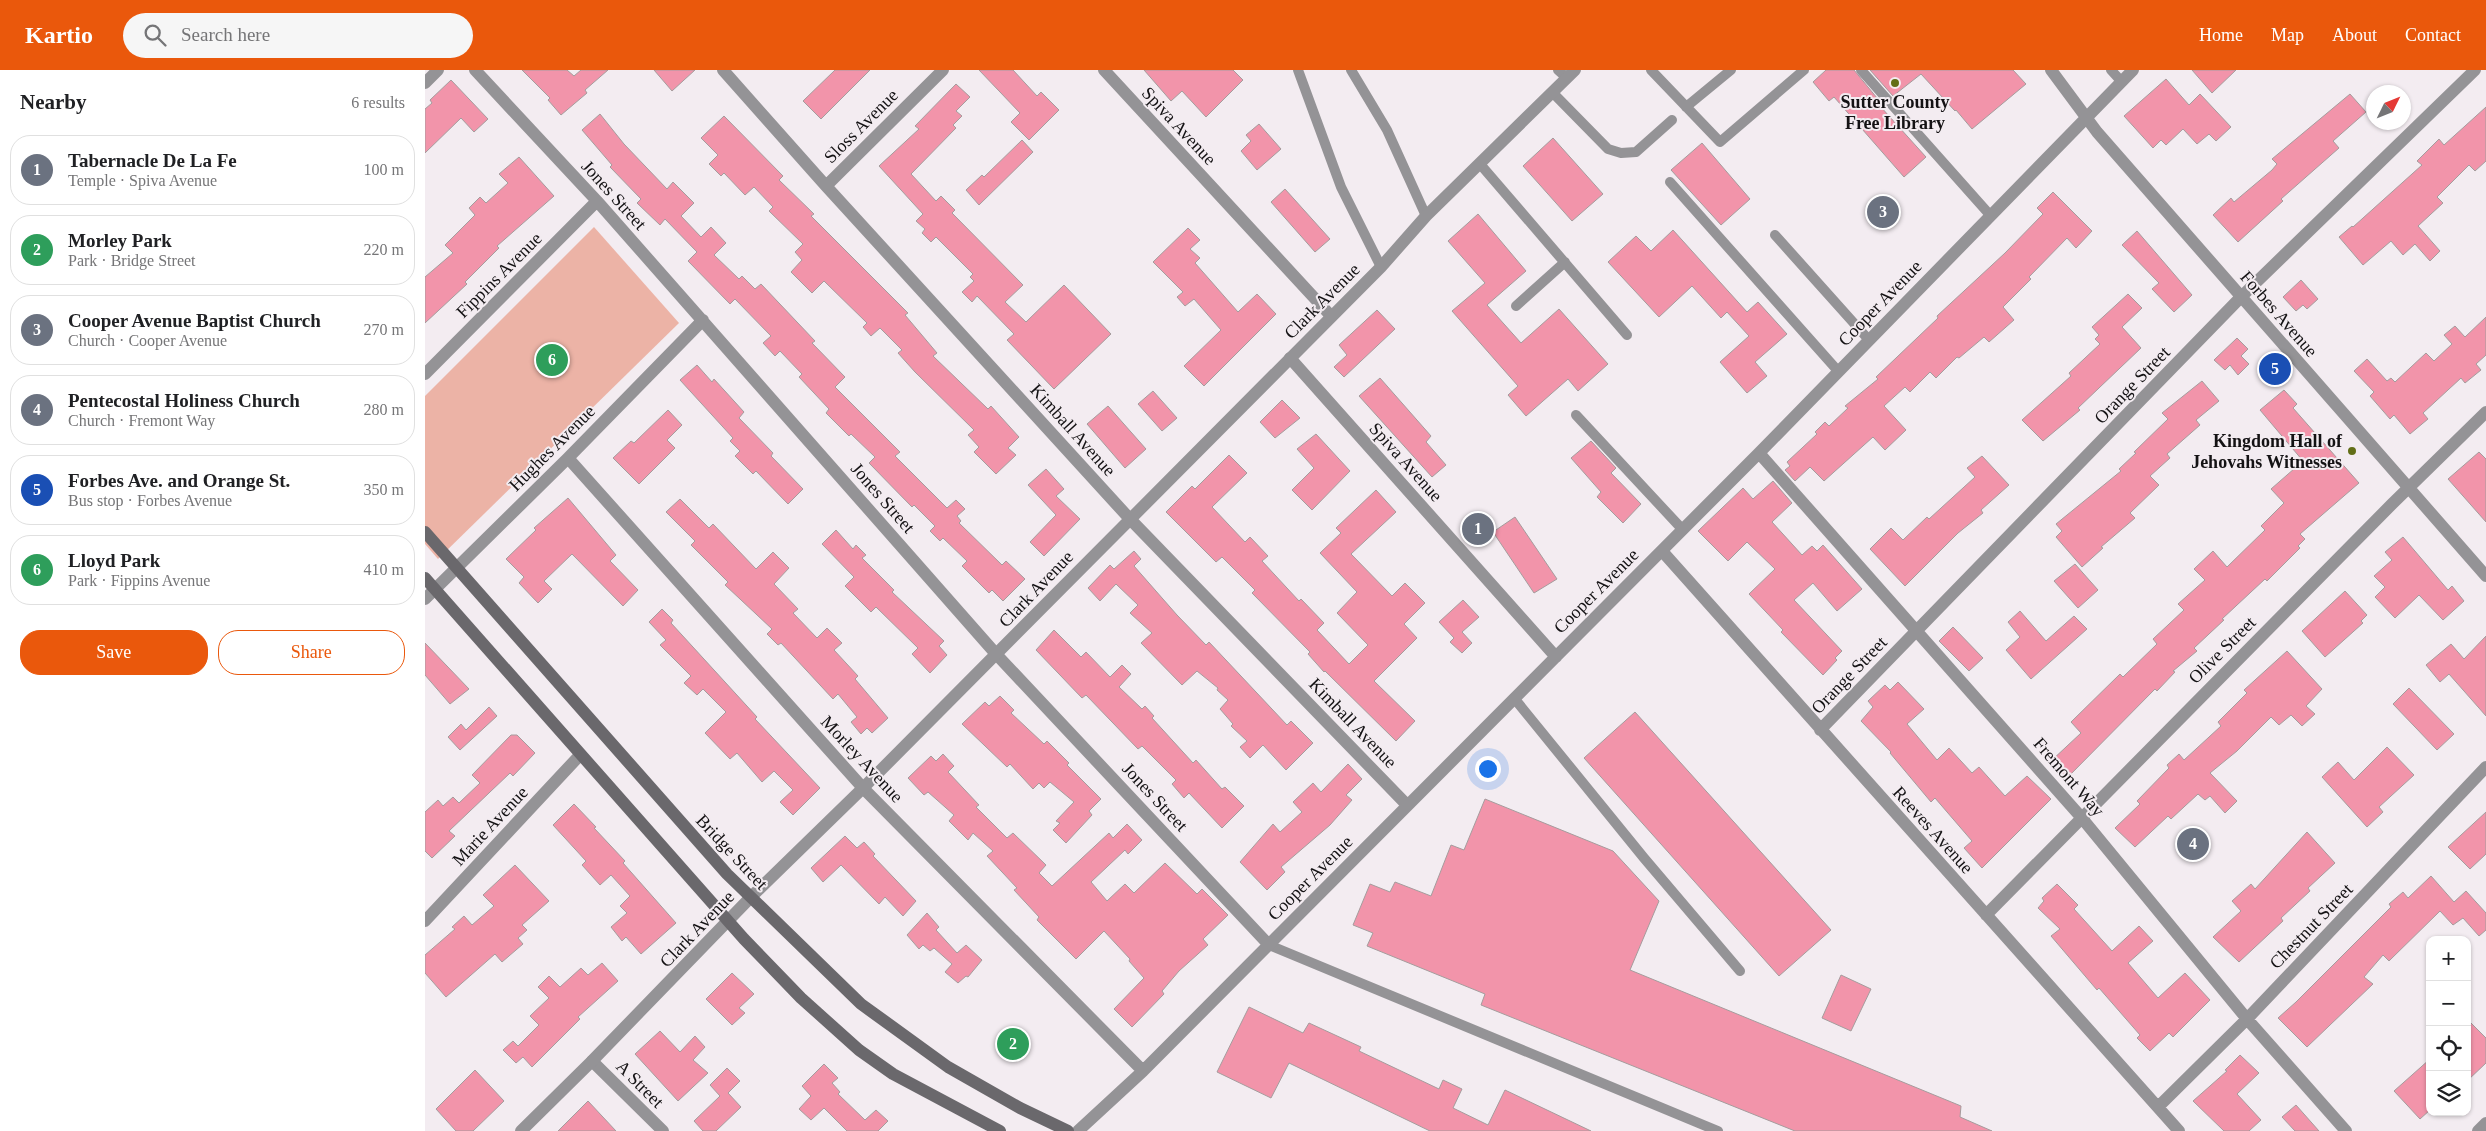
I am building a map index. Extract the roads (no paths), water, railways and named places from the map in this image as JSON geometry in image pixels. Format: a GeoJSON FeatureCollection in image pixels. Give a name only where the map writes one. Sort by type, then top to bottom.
{"type":"FeatureCollection","features":[{"type":"Feature","properties":{"kind":"main road","name":"Bridge Street"},"geometry":{"type":"LineString","coordinates":[[425,532],[727,874],[861,1004],[948,1067],[1020,1108],[1068,1131]]}},
{"type":"Feature","properties":{"kind":"main road"},"geometry":{"type":"LineString","coordinates":[[425,578],[728,922],[801,998],[859,1050],[893,1074],[1000,1131]]}},
{"type":"Feature","properties":{"kind":"street"},"geometry":{"type":"LineString","coordinates":[[425,83],[438,70]]}},
{"type":"Feature","properties":{"kind":"street","name":"Jones Street"},"geometry":{"type":"LineString","coordinates":[[475,70],[597,201],[996,654],[1269,945]]}},
{"type":"Feature","properties":{"kind":"street","name":"Kimball Avenue"},"geometry":{"type":"LineString","coordinates":[[723,70],[826,186],[1129,518],[1407,805]]}},
{"type":"Feature","properties":{"kind":"street","name":"Sloss Avenue"},"geometry":{"type":"LineString","coordinates":[[826,186],[943,70]]}},
{"type":"Feature","properties":{"kind":"street","name":"Spiva Avenue"},"geometry":{"type":"LineString","coordinates":[[1104,70],[1331,316]]}},
{"type":"Feature","properties":{"kind":"street","name":"Forbes Avenue"},"geometry":{"type":"LineString","coordinates":[[2051,70],[2101,137],[2486,576]]}},
{"type":"Feature","properties":{"kind":"street","name":"Cooper Avenue"},"geometry":{"type":"LineString","coordinates":[[1078,1131],[1143,1071],[1683,530],[2085,116],[2133,70]]}},
{"type":"Feature","properties":{"kind":"street","name":"Orange Street"},"geometry":{"type":"LineString","coordinates":[[1820,730],[2241,297],[2475,70]]}},
{"type":"Feature","properties":{"kind":"street","name":"Clark Avenue"},"geometry":{"type":"LineString","coordinates":[[521,1131],[1129,518],[1381,267],[1426,216],[1553,92],[1566,73]]}},
{"type":"Feature","properties":{"kind":"street","name":"Fippins Avenue"},"geometry":{"type":"LineString","coordinates":[[425,374],[597,201]]}},
{"type":"Feature","properties":{"kind":"street","name":"Hughes Avenue"},"geometry":{"type":"LineString","coordinates":[[425,599],[568,458],[703,320]]}},
{"type":"Feature","properties":{"kind":"street","name":"Spiva Avenue"},"geometry":{"type":"LineString","coordinates":[[1289,358],[1556,657]]}},
{"type":"Feature","properties":{"kind":"street","name":"Olive Street"},"geometry":{"type":"LineString","coordinates":[[1986,915],[2081,816],[2486,412]]}},
{"type":"Feature","properties":{"kind":"street","name":"Fremont Way"},"geometry":{"type":"LineString","coordinates":[[1759,453],[2081,816],[2247,1019],[2345,1131]]}},
{"type":"Feature","properties":{"kind":"street","name":"Morley Avenue"},"geometry":{"type":"LineString","coordinates":[[568,458],[863,788],[1143,1071]]}},
{"type":"Feature","properties":{"kind":"street","name":"Reeves Avenue"},"geometry":{"type":"LineString","coordinates":[[1662,551],[2179,1131]]}},
{"type":"Feature","properties":{"kind":"street","name":"Marie Avenue"},"geometry":{"type":"LineString","coordinates":[[425,921],[580,755]]}},
{"type":"Feature","properties":{"kind":"street","name":"Chestnut Street"},"geometry":{"type":"LineString","coordinates":[[2158,1107],[2247,1019],[2486,767]]}},
{"type":"Feature","properties":{"kind":"street","name":"A Street"},"geometry":{"type":"LineString","coordinates":[[592,1061],[663,1131]]}},
{"type":"Feature","properties":{"kind":"street"},"geometry":{"type":"LineString","coordinates":[[2478,1131],[2486,1123]]}},
{"type":"Feature","properties":{"kind":"lane"},"geometry":{"type":"LineString","coordinates":[[1298,70],[1341,187],[1381,267]]}},
{"type":"Feature","properties":{"kind":"lane"},"geometry":{"type":"LineString","coordinates":[[1351,70],[1387,130],[1426,216]]}},
{"type":"Feature","properties":{"kind":"lane"},"geometry":{"type":"LineString","coordinates":[[1686,107],[1731,70]]}},
{"type":"Feature","properties":{"kind":"lane"},"geometry":{"type":"LineString","coordinates":[[1657,72],[1686,107],[1720,142],[1804,70]]}},
{"type":"Feature","properties":{"kind":"lane"},"geometry":{"type":"LineString","coordinates":[[1861,70],[1990,215]]}},
{"type":"Feature","properties":{"kind":"lane"},"geometry":{"type":"LineString","coordinates":[[2111,70],[2121,82]]}},
{"type":"Feature","properties":{"kind":"lane"},"geometry":{"type":"LineString","coordinates":[[1553,92],[1608,149],[1621,153],[1636,152],[1672,120]]}},
{"type":"Feature","properties":{"kind":"lane"},"geometry":{"type":"LineString","coordinates":[[1480,164],[1627,335]]}},
{"type":"Feature","properties":{"kind":"lane"},"geometry":{"type":"LineString","coordinates":[[1670,182],[1838,371]]}},
{"type":"Feature","properties":{"kind":"lane"},"geometry":{"type":"LineString","coordinates":[[1775,235],[1869,340]]}},
{"type":"Feature","properties":{"kind":"lane"},"geometry":{"type":"LineString","coordinates":[[1516,306],[1565,262]]}},
{"type":"Feature","properties":{"kind":"lane"},"geometry":{"type":"LineString","coordinates":[[1576,415],[1683,530]]}},
{"type":"Feature","properties":{"kind":"lane"},"geometry":{"type":"LineString","coordinates":[[1514,698],[1557,748],[1644,858],[1741,971]]}},
{"type":"Feature","properties":{"kind":"lane"},"geometry":{"type":"LineString","coordinates":[[1269,945],[1718,1131]]}},
{"type":"Feature","properties":{"kind":"place","name":"Sutter County Free Library"},"geometry":{"type":"Point","coordinates":[1895,83]}},
{"type":"Feature","properties":{"kind":"place","name":"Cooper Avenue Baptist Church"},"geometry":{"type":"Point","coordinates":[1883,212]}},
{"type":"Feature","properties":{"kind":"place","name":"Lloyd Park"},"geometry":{"type":"Point","coordinates":[552,360]}},
{"type":"Feature","properties":{"kind":"place","name":"Forbes Ave. and Orange St."},"geometry":{"type":"Point","coordinates":[2275,369]}},
{"type":"Feature","properties":{"kind":"place","name":"Kingdom Hall of Jehovahs Witnesses"},"geometry":{"type":"Point","coordinates":[2352,451]}},
{"type":"Feature","properties":{"kind":"place","name":"Tabernacle De La Fe"},"geometry":{"type":"Point","coordinates":[1478,529]}},
{"type":"Feature","properties":{"kind":"place","name":"Pentecostal Holiness Church"},"geometry":{"type":"Point","coordinates":[2193,844]}},
{"type":"Feature","properties":{"kind":"place","name":"Morley Park"},"geometry":{"type":"Point","coordinates":[1013,1044]}}]}
